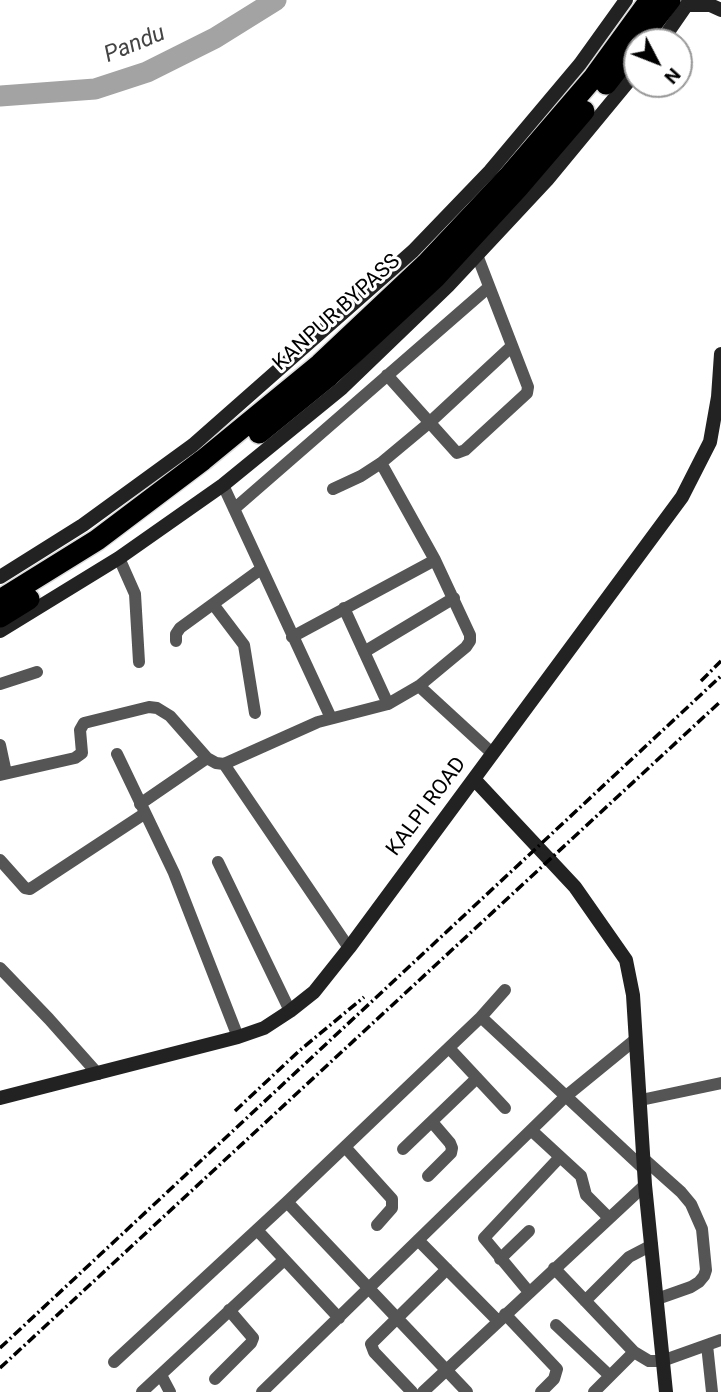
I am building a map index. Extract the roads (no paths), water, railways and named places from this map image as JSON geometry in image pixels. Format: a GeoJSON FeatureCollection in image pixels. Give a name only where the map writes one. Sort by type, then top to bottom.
{"type":"FeatureCollection","features":[{"type":"Feature","properties":{"kind":"highway","name":"KANPUR BYPASS"},"geometry":{"type":"LineString","coordinates":[[0,600],[97,540],[203,460],[320,364],[426,264],[508,177],[594,77],[650,0]]}},
{"type":"Feature","properties":{"kind":"highway","name":"KANPUR BYPASS"},"geometry":{"type":"LineString","coordinates":[[654,28],[682,2]]}},
{"type":"Feature","properties":{"kind":"highway","name":"KANPUR BYPASS"},"geometry":{"type":"LineString","coordinates":[[0,617],[102,553],[211,472],[329,376],[445,267],[518,188],[623,62]]}},
{"type":"Feature","properties":{"kind":"main road"},"geometry":{"type":"LineString","coordinates":[[0,577],[83,525],[193,445],[413,251],[490,171],[579,64],[626,0]]}},
{"type":"Feature","properties":{"kind":"main road"},"geometry":{"type":"LineString","coordinates":[[668,28],[682,2],[710,5],[721,10]]}},
{"type":"Feature","properties":{"kind":"main road"},"geometry":{"type":"LineString","coordinates":[[0,631],[119,558],[223,485],[342,388],[477,255],[547,180],[623,88]]}},
{"type":"Feature","properties":{"kind":"main road","name":"KALPI ROAD"},"geometry":{"type":"LineString","coordinates":[[0,1098],[238,1037],[264,1028],[290,1012],[314,992],[682,496],[710,442],[718,397],[721,354]]}},
{"type":"Feature","properties":{"kind":"main road"},"geometry":{"type":"LineString","coordinates":[[474,779],[575,887],[626,960],[633,995],[645,1185],[666,1392]]}},
{"type":"Feature","properties":{"kind":"street"},"geometry":{"type":"LineString","coordinates":[[387,376],[452,450],[460,453],[523,398],[528,387],[477,255]]}},
{"type":"Feature","properties":{"kind":"street"},"geometry":{"type":"LineString","coordinates":[[234,509],[489,287]]}},
{"type":"Feature","properties":{"kind":"street"},"geometry":{"type":"LineString","coordinates":[[333,489],[381,463],[429,423],[512,346]]}},
{"type":"Feature","properties":{"kind":"street"},"geometry":{"type":"LineString","coordinates":[[0,745],[3,774],[75,758],[82,753],[80,730],[84,723],[149,707],[157,708],[170,716],[207,758],[224,764],[305,727],[387,704],[419,685],[470,641],[470,635],[435,560],[381,463]]}},
{"type":"Feature","properties":{"kind":"street"},"geometry":{"type":"LineString","coordinates":[[223,485],[331,718]]}},
{"type":"Feature","properties":{"kind":"street"},"geometry":{"type":"LineString","coordinates":[[119,558],[135,594],[139,662]]}},
{"type":"Feature","properties":{"kind":"street"},"geometry":{"type":"LineString","coordinates":[[292,637],[435,560]]}},
{"type":"Feature","properties":{"kind":"street"},"geometry":{"type":"LineString","coordinates":[[176,641],[180,628],[261,569]]}},
{"type":"Feature","properties":{"kind":"street"},"geometry":{"type":"LineString","coordinates":[[364,652],[454,598]]}},
{"type":"Feature","properties":{"kind":"street"},"geometry":{"type":"LineString","coordinates":[[213,604],[244,645],[255,713]]}},
{"type":"Feature","properties":{"kind":"street"},"geometry":{"type":"LineString","coordinates":[[344,608],[387,704]]}},
{"type":"Feature","properties":{"kind":"street"},"geometry":{"type":"LineString","coordinates":[[0,684],[37,672]]}},
{"type":"Feature","properties":{"kind":"street"},"geometry":{"type":"LineString","coordinates":[[419,685],[492,754]]}},
{"type":"Feature","properties":{"kind":"street"},"geometry":{"type":"LineString","coordinates":[[117,754],[174,873],[238,1037]]}},
{"type":"Feature","properties":{"kind":"street"},"geometry":{"type":"LineString","coordinates":[[0,860],[25,888],[30,889],[142,809],[207,758]]}},
{"type":"Feature","properties":{"kind":"street"},"geometry":{"type":"LineString","coordinates":[[224,764],[349,948]]}},
{"type":"Feature","properties":{"kind":"street"},"geometry":{"type":"LineString","coordinates":[[218,862],[290,1012]]}},
{"type":"Feature","properties":{"kind":"street"},"geometry":{"type":"LineString","coordinates":[[2,972],[98,1074]]}},
{"type":"Feature","properties":{"kind":"street"},"geometry":{"type":"LineString","coordinates":[[114,1362],[345,1147],[481,1017],[505,990]]}},
{"type":"Feature","properties":{"kind":"street"},"geometry":{"type":"LineString","coordinates":[[481,1017],[565,1097],[644,1164],[671,1181],[686,1198],[702,1229],[706,1270],[699,1282],[691,1287],[657,1299]]}},
{"type":"Feature","properties":{"kind":"street"},"geometry":{"type":"LineString","coordinates":[[262,1392],[565,1097],[636,1039]]}},
{"type":"Feature","properties":{"kind":"street"},"geometry":{"type":"LineString","coordinates":[[449,1048],[505,1108]]}},
{"type":"Feature","properties":{"kind":"street"},"geometry":{"type":"LineString","coordinates":[[403,1149],[477,1078]]}},
{"type":"Feature","properties":{"kind":"street"},"geometry":{"type":"LineString","coordinates":[[641,1100],[721,1083]]}},
{"type":"Feature","properties":{"kind":"street"},"geometry":{"type":"LineString","coordinates":[[428,1176],[451,1153],[452,1148],[432,1122]]}},
{"type":"Feature","properties":{"kind":"street"},"geometry":{"type":"LineString","coordinates":[[531,1130],[581,1176],[586,1195],[609,1218]]}},
{"type":"Feature","properties":{"kind":"street"},"geometry":{"type":"LineString","coordinates":[[345,1147],[392,1199],[392,1208],[377,1225]]}},
{"type":"Feature","properties":{"kind":"street"},"geometry":{"type":"LineString","coordinates":[[528,1292],[484,1241],[485,1234],[560,1157]]}},
{"type":"Feature","properties":{"kind":"street"},"geometry":{"type":"LineString","coordinates":[[423,1392],[645,1185]]}},
{"type":"Feature","properties":{"kind":"street"},"geometry":{"type":"LineString","coordinates":[[287,1202],[467,1392]]}},
{"type":"Feature","properties":{"kind":"street"},"geometry":{"type":"LineString","coordinates":[[257,1230],[339,1318]]}},
{"type":"Feature","properties":{"kind":"street"},"geometry":{"type":"LineString","coordinates":[[500,1259],[529,1231]]}},
{"type":"Feature","properties":{"kind":"street"},"geometry":{"type":"LineString","coordinates":[[418,1240],[557,1369],[554,1379],[541,1392]]}},
{"type":"Feature","properties":{"kind":"street"},"geometry":{"type":"LineString","coordinates":[[585,1301],[629,1257],[652,1245]]}},
{"type":"Feature","properties":{"kind":"street"},"geometry":{"type":"LineString","coordinates":[[142,1392],[284,1260]]}},
{"type":"Feature","properties":{"kind":"street"},"geometry":{"type":"LineString","coordinates":[[554,1268],[634,1352],[649,1361],[662,1361],[721,1340]]}},
{"type":"Feature","properties":{"kind":"street"},"geometry":{"type":"LineString","coordinates":[[412,1392],[371,1348],[375,1339],[447,1269]]}},
{"type":"Feature","properties":{"kind":"street"},"geometry":{"type":"LineString","coordinates":[[215,1379],[253,1338],[229,1310]]}},
{"type":"Feature","properties":{"kind":"street"},"geometry":{"type":"LineString","coordinates":[[556,1325],[610,1376]]}},
{"type":"Feature","properties":{"kind":"street"},"geometry":{"type":"LineString","coordinates":[[707,1345],[712,1392]]}},
{"type":"Feature","properties":{"kind":"street"},"geometry":{"type":"LineString","coordinates":[[594,1392],[634,1352]]}},
{"type":"Feature","properties":{"kind":"street"},"geometry":{"type":"LineString","coordinates":[[160,1375],[170,1392]]}},
{"type":"Feature","properties":{"kind":"waterway","name":"Pandu"},"geometry":{"type":"LineString","coordinates":[[0,96],[95,89],[147,72],[215,38],[276,0]]}},
{"type":"Feature","properties":{"kind":"railway"},"geometry":{"type":"LineString","coordinates":[[701,681],[721,661]]}},
{"type":"Feature","properties":{"kind":"railway"},"geometry":{"type":"LineString","coordinates":[[0,1348],[721,676]]}},
{"type":"Feature","properties":{"kind":"railway"},"geometry":{"type":"LineString","coordinates":[[0,1368],[721,701]]}},
{"type":"Feature","properties":{"kind":"railway"},"geometry":{"type":"LineString","coordinates":[[235,1111],[299,1051],[364,997]]}}]}
